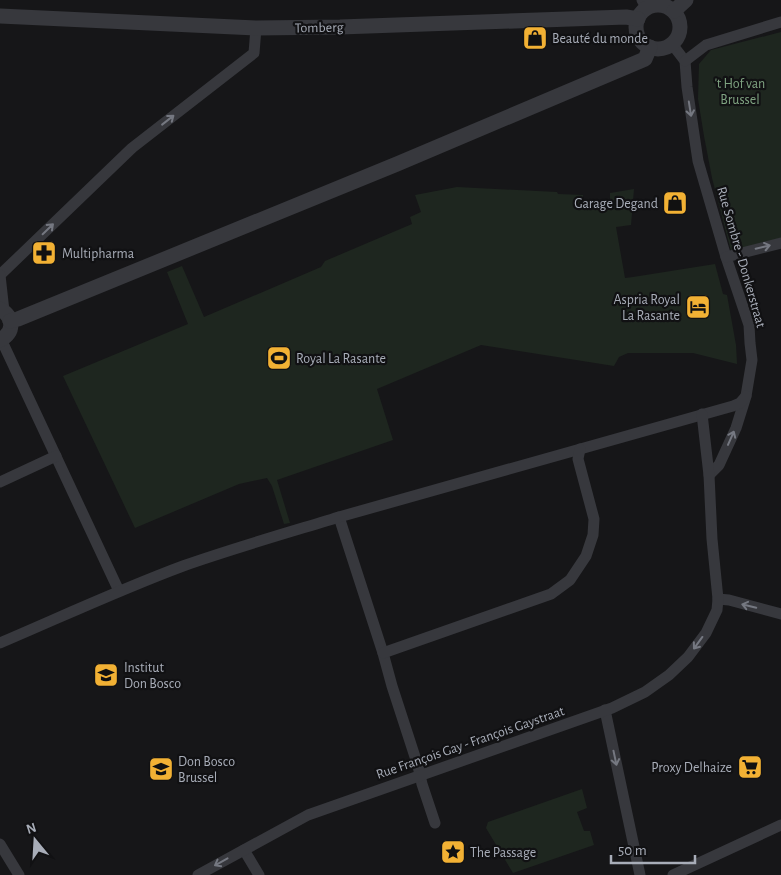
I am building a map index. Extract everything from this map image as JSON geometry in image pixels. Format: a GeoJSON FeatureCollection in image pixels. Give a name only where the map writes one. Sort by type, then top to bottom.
{"type":"FeatureCollection","features":[{"type":"Feature","properties":{"kind":"street"},"geometry":{"type":"LineString","coordinates":[[674,11],[686,0]]}},
{"type":"Feature","properties":{"kind":"street"},"geometry":{"type":"LineString","coordinates":[[658,5],[674,11],[680,22],[680,28],[679,34],[672,44],[662,48],[650,47],[645,44],[636,28],[642,9],[658,5]]}},
{"type":"Feature","properties":{"kind":"street","name":"Tomberg"},"geometry":{"type":"LineString","coordinates":[[0,16],[256,28],[626,17],[642,9]]}},
{"type":"Feature","properties":{"kind":"street"},"geometry":{"type":"LineString","coordinates":[[672,44],[685,61],[706,45],[781,22]]}},
{"type":"Feature","properties":{"kind":"street"},"geometry":{"type":"LineString","coordinates":[[120,591],[1,339],[9,332],[0,275],[132,148],[254,53],[256,28]]}},
{"type":"Feature","properties":{"kind":"street"},"geometry":{"type":"LineString","coordinates":[[5,314],[18,319],[380,171],[645,59],[650,47]]}},
{"type":"Feature","properties":{"kind":"street","name":"Rue Sombre - Donkerstraat"},"geometry":{"type":"LineString","coordinates":[[685,61],[698,161],[726,257],[749,325],[752,360],[746,396],[736,428],[719,465],[709,475]]}},
{"type":"Feature","properties":{"kind":"street"},"geometry":{"type":"LineString","coordinates":[[726,257],[781,243]]}},
{"type":"Feature","properties":{"kind":"street"},"geometry":{"type":"LineString","coordinates":[[0,643],[120,591],[184,566],[339,517],[732,406],[740,403],[746,396]]}},
{"type":"Feature","properties":{"kind":"street"},"geometry":{"type":"LineString","coordinates":[[702,414],[709,475],[712,539],[718,599],[729,600],[781,614]]}},
{"type":"Feature","properties":{"kind":"street"},"geometry":{"type":"LineString","coordinates":[[383,653],[551,594],[570,580],[586,556],[593,535],[594,519],[578,458],[580,449]]}},
{"type":"Feature","properties":{"kind":"street"},"geometry":{"type":"LineString","coordinates":[[0,482],[56,456]]}},
{"type":"Feature","properties":{"kind":"street"},"geometry":{"type":"LineString","coordinates":[[339,517],[435,823]]}},
{"type":"Feature","properties":{"kind":"street","name":"Rue François Gay - François Gaystraat"},"geometry":{"type":"LineString","coordinates":[[198,875],[308,815],[605,710],[645,692],[669,675],[688,657],[706,633],[717,610],[718,599]]}},
{"type":"Feature","properties":{"kind":"street"},"geometry":{"type":"LineString","coordinates":[[605,710],[640,875]]}},
{"type":"Feature","properties":{"kind":"street"},"geometry":{"type":"LineString","coordinates":[[673,875],[781,824]]}},
{"type":"Feature","properties":{"kind":"street"},"geometry":{"type":"LineString","coordinates":[[0,844],[18,875]]}},
{"type":"Feature","properties":{"kind":"street"},"geometry":{"type":"LineString","coordinates":[[244,850],[259,875]]}},
{"type":"Feature","properties":{"kind":"green space","name":"'t Hof van Brussel"},"geometry":{"type":"Polygon","coordinates":[[[781,32],[781,238],[731,251],[712,178],[704,136],[698,99],[699,64],[711,50],[781,32]]]}},
{"type":"Feature","properties":{"kind":"green space","name":"Royal La Rasante"},"geometry":{"type":"Polygon","coordinates":[[[457,187],[557,192],[558,194],[583,195],[583,200],[610,201],[610,193],[634,189],[631,225],[616,227],[625,278],[715,264],[723,294],[727,295],[736,345],[737,364],[693,353],[628,353],[619,357],[614,366],[481,345],[377,389],[393,440],[277,480],[290,523],[284,524],[272,486],[267,478],[239,484],[135,528],[63,376],[188,324],[167,272],[182,266],[204,317],[321,267],[325,261],[412,224],[410,217],[421,212],[415,195],[457,187]]]}},
{"type":"Feature","properties":{"kind":"green space"},"geometry":{"type":"Polygon","coordinates":[[[582,789],[587,808],[577,812],[584,831],[590,831],[594,845],[513,873],[486,828],[488,822],[582,789]]]}},
{"type":"Feature","properties":{"kind":"place","name":"Beauté du monde"},"geometry":{"type":"Point","coordinates":[535,38]}},
{"type":"Feature","properties":{"kind":"place","name":"Garage Degand"},"geometry":{"type":"Point","coordinates":[675,203]}},
{"type":"Feature","properties":{"kind":"place","name":"Multipharma"},"geometry":{"type":"Point","coordinates":[44,253]}},
{"type":"Feature","properties":{"kind":"place","name":"Aspria Royal La Rasante"},"geometry":{"type":"Point","coordinates":[698,307]}},
{"type":"Feature","properties":{"kind":"place","name":"Royal La Rasante"},"geometry":{"type":"Point","coordinates":[279,358]}},
{"type":"Feature","properties":{"kind":"place","name":"Institut Don Bosco"},"geometry":{"type":"Point","coordinates":[106,675]}},
{"type":"Feature","properties":{"kind":"place","name":"Proxy Delhaize"},"geometry":{"type":"Point","coordinates":[750,767]}},
{"type":"Feature","properties":{"kind":"place","name":"Don Bosco Brussel"},"geometry":{"type":"Point","coordinates":[161,769]}},
{"type":"Feature","properties":{"kind":"place","name":"The Passage"},"geometry":{"type":"Point","coordinates":[453,852]}}]}
